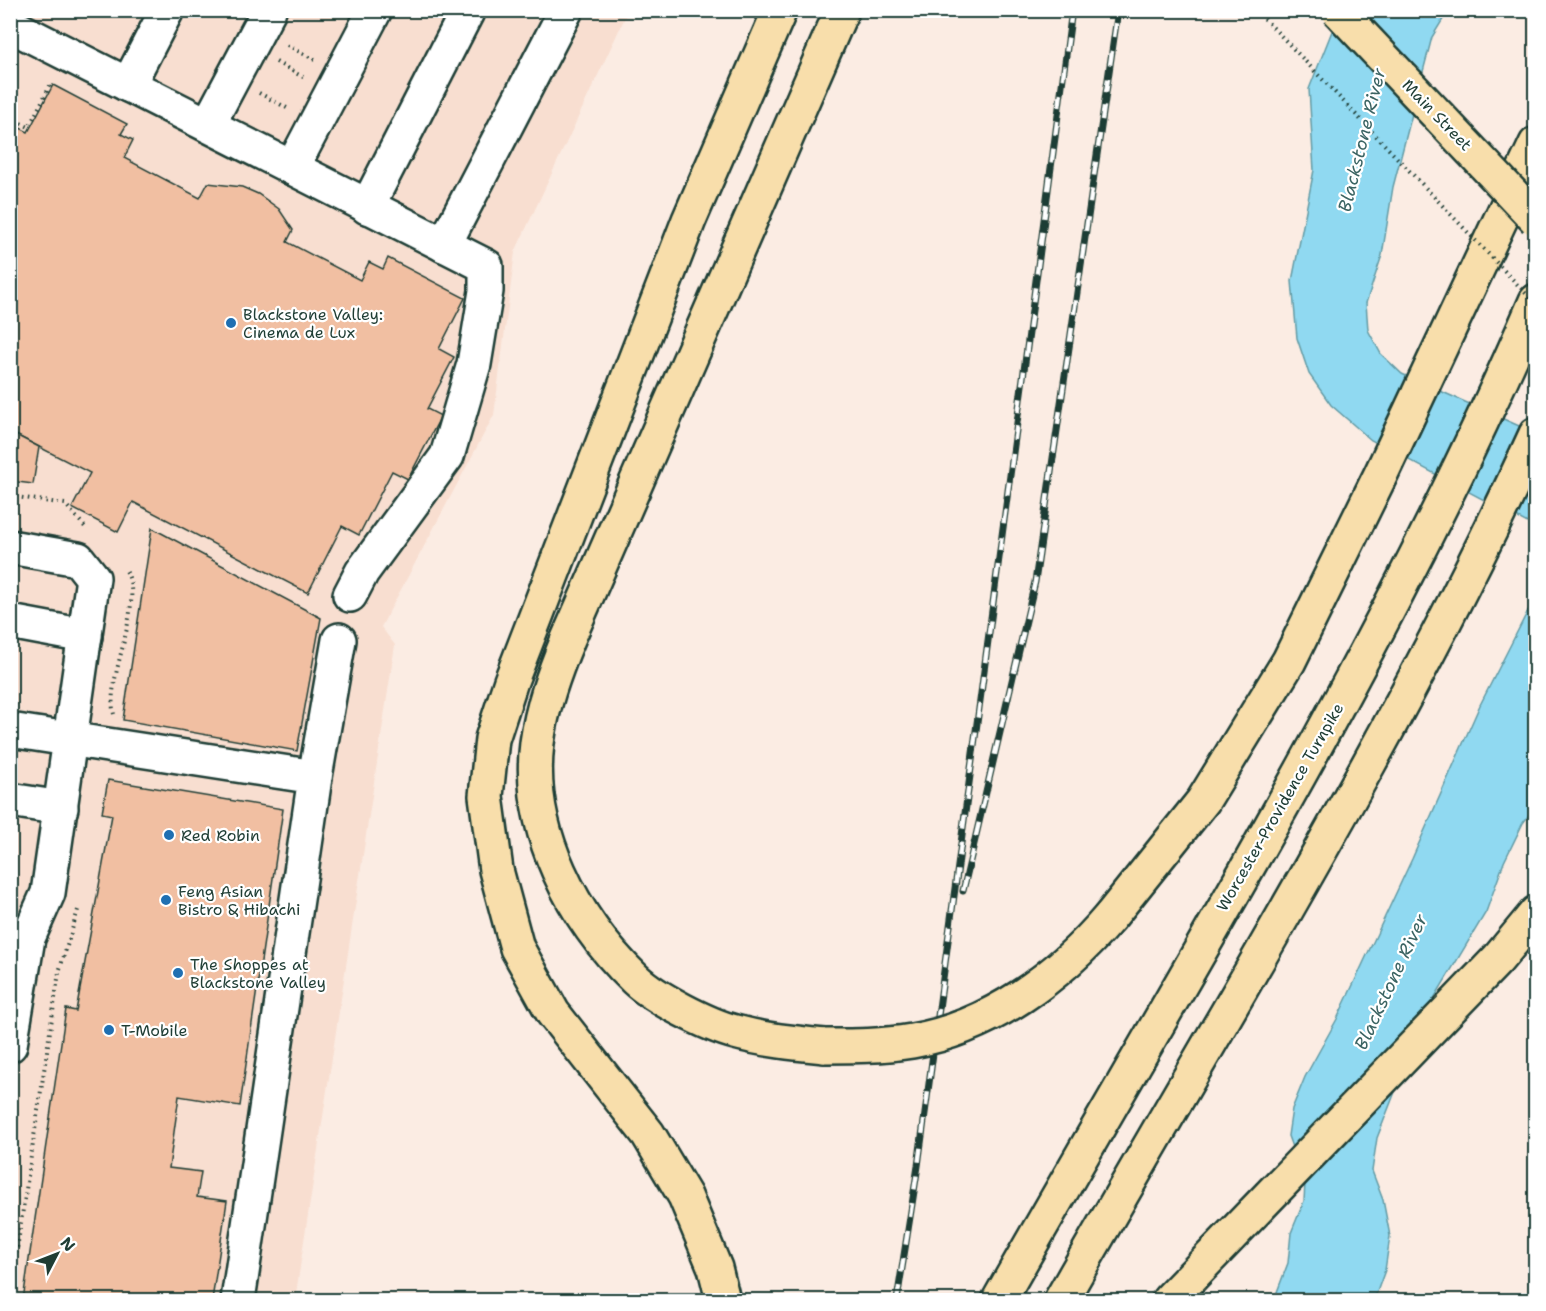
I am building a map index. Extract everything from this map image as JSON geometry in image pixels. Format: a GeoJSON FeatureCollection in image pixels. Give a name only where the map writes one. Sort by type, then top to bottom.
{"type":"FeatureCollection","features":[{"type":"Feature","properties":{"kind":"main road"},"geometry":{"type":"LineString","coordinates":[[723,1300],[715,1268],[685,1196],[648,1134],[553,1012],[517,948],[496,870],[486,796],[492,739],[511,681],[689,220],[780,10]]}},
{"type":"Feature","properties":{"kind":"main road"},"geometry":{"type":"LineString","coordinates":[[842,10],[564,649],[547,690],[537,745],[538,793],[549,845],[566,889],[596,935],[636,980],[687,1012],[733,1032],[777,1041],[825,1046],[874,1046],[914,1041],[962,1028],[1010,1003],[1053,973],[1086,945],[1110,917],[1203,801],[1244,738],[1289,661],[1380,476],[1536,144]]}},
{"type":"Feature","properties":{"kind":"main road","name":"Main Street"},"geometry":{"type":"LineString","coordinates":[[1338,10],[1536,219]]}},
{"type":"Feature","properties":{"kind":"main road","name":"Worcester-Providence Turnpike"},"geometry":{"type":"LineString","coordinates":[[999,1300],[1339,703],[1442,501],[1536,303]]}},
{"type":"Feature","properties":{"kind":"main road"},"geometry":{"type":"LineString","coordinates":[[1061,1300],[1365,769],[1494,525],[1536,434]]}},
{"type":"Feature","properties":{"kind":"main road"},"geometry":{"type":"LineString","coordinates":[[1173,1296],[1498,959],[1536,913]]}},
{"type":"Feature","properties":{"kind":"lane"},"geometry":{"type":"LineString","coordinates":[[128,85],[167,10]]}},
{"type":"Feature","properties":{"kind":"lane"},"geometry":{"type":"LineString","coordinates":[[292,168],[375,10]]}},
{"type":"Feature","properties":{"kind":"lane"},"geometry":{"type":"LineString","coordinates":[[367,207],[468,10]]}},
{"type":"Feature","properties":{"kind":"lane"},"geometry":{"type":"LineString","coordinates":[[444,245],[566,10]]}},
{"type":"Feature","properties":{"kind":"lane"},"geometry":{"type":"LineString","coordinates":[[10,25],[486,267],[486,291],[481,323],[464,403],[447,456],[362,572],[350,595]]}},
{"type":"Feature","properties":{"kind":"lane"},"geometry":{"type":"LineString","coordinates":[[208,125],[259,30]]}},
{"type":"Feature","properties":{"kind":"lane"},"geometry":{"type":"LineString","coordinates":[[10,547],[78,559],[93,578],[72,739],[48,893],[28,938],[10,1046]]}},
{"type":"Feature","properties":{"kind":"lane"},"geometry":{"type":"LineString","coordinates":[[10,622],[85,636]]}},
{"type":"Feature","properties":{"kind":"lane"},"geometry":{"type":"LineString","coordinates":[[238,1300],[315,777],[339,640]]}},
{"type":"Feature","properties":{"kind":"lane"},"geometry":{"type":"LineString","coordinates":[[10,730],[315,777]]}},
{"type":"Feature","properties":{"kind":"lane"},"geometry":{"type":"LineString","coordinates":[[10,800],[61,808]]}},
{"type":"Feature","properties":{"kind":"path"},"geometry":{"type":"LineString","coordinates":[[1256,10],[1536,303]]}},
{"type":"Feature","properties":{"kind":"path"},"geometry":{"type":"LineString","coordinates":[[259,30],[324,65]]}},
{"type":"Feature","properties":{"kind":"path"},"geometry":{"type":"LineString","coordinates":[[259,30],[305,78]]}},
{"type":"Feature","properties":{"kind":"path"},"geometry":{"type":"LineString","coordinates":[[10,118],[29,127],[50,83],[60,79]]}},
{"type":"Feature","properties":{"kind":"path"},"geometry":{"type":"LineString","coordinates":[[232,79],[290,109]]}},
{"type":"Feature","properties":{"kind":"path"},"geometry":{"type":"LineString","coordinates":[[10,1294],[59,972],[71,938],[79,902]]}},
{"type":"Feature","properties":{"kind":"shaded area","name":"The Shoppes at Blackstone Valley"},"geometry":{"type":"Polygon","coordinates":[[[10,11],[628,11],[515,252],[494,415],[381,627],[395,645],[295,1300],[11,1300],[10,11]]]}},
{"type":"Feature","properties":{"kind":"water","name":"Blackstone River"},"geometry":{"type":"Polygon","coordinates":[[[1340,11],[1448,11],[1432,37],[1393,187],[1382,255],[1366,303],[1368,330],[1381,354],[1402,374],[1535,433],[1535,527],[1371,440],[1331,405],[1309,374],[1297,338],[1292,281],[1314,170],[1309,89],[1340,11]]]}},
{"type":"Feature","properties":{"kind":"water","name":"Blackstone River"},"geometry":{"type":"Polygon","coordinates":[[[1535,597],[1535,807],[1523,823],[1504,862],[1486,912],[1427,1010],[1377,1138],[1372,1171],[1383,1200],[1390,1236],[1385,1270],[1374,1300],[1274,1300],[1288,1263],[1291,1233],[1304,1201],[1305,1183],[1288,1136],[1292,1109],[1305,1077],[1337,1019],[1412,859],[1480,705],[1535,597]]]}},
{"type":"Feature","properties":{"kind":"building","name":"Blackstone Valley: Cinema de Lux"},"geometry":{"type":"Polygon","coordinates":[[[53,85],[127,124],[121,134],[133,140],[124,158],[200,198],[208,183],[242,187],[258,194],[279,209],[293,230],[287,242],[360,280],[369,262],[383,269],[388,258],[465,298],[439,349],[454,357],[427,409],[441,416],[408,479],[392,471],[359,535],[342,526],[308,593],[133,502],[118,532],[72,508],[90,473],[10,432],[10,123],[28,132],[53,85]]]}},
{"type":"Feature","properties":{"kind":"building"},"geometry":{"type":"Polygon","coordinates":[[[10,432],[39,447],[33,484],[10,481],[10,432]]]}},
{"type":"Feature","properties":{"kind":"building"},"geometry":{"type":"Polygon","coordinates":[[[152,528],[321,618],[297,751],[123,720],[152,528]]]}},
{"type":"Feature","properties":{"kind":"building"},"geometry":{"type":"Polygon","coordinates":[[[108,780],[283,809],[240,1106],[179,1096],[169,1168],[201,1172],[197,1197],[227,1201],[212,1300],[23,1300],[66,1009],[76,1011],[112,815],[102,813],[108,780]]]}},
{"type":"Feature","properties":{"kind":"railway"},"geometry":{"type":"LineString","coordinates":[[897,1300],[918,1166],[1072,10]]}},
{"type":"Feature","properties":{"kind":"railway"},"geometry":{"type":"LineString","coordinates":[[963,891],[1035,582],[1118,10]]}},
{"type":"Feature","properties":{"kind":"place","name":"Blackstone Valley: Cinema de Lux"},"geometry":{"type":"Point","coordinates":[231,323]}},
{"type":"Feature","properties":{"kind":"place","name":"Red Robin"},"geometry":{"type":"Point","coordinates":[169,835]}},
{"type":"Feature","properties":{"kind":"place","name":"Feng Asian Bistro & Hibachi"},"geometry":{"type":"Point","coordinates":[166,900]}},
{"type":"Feature","properties":{"kind":"place","name":"The Shoppes at Blackstone Valley"},"geometry":{"type":"Point","coordinates":[178,973]}},
{"type":"Feature","properties":{"kind":"place","name":"T-Mobile"},"geometry":{"type":"Point","coordinates":[109,1030]}}]}
